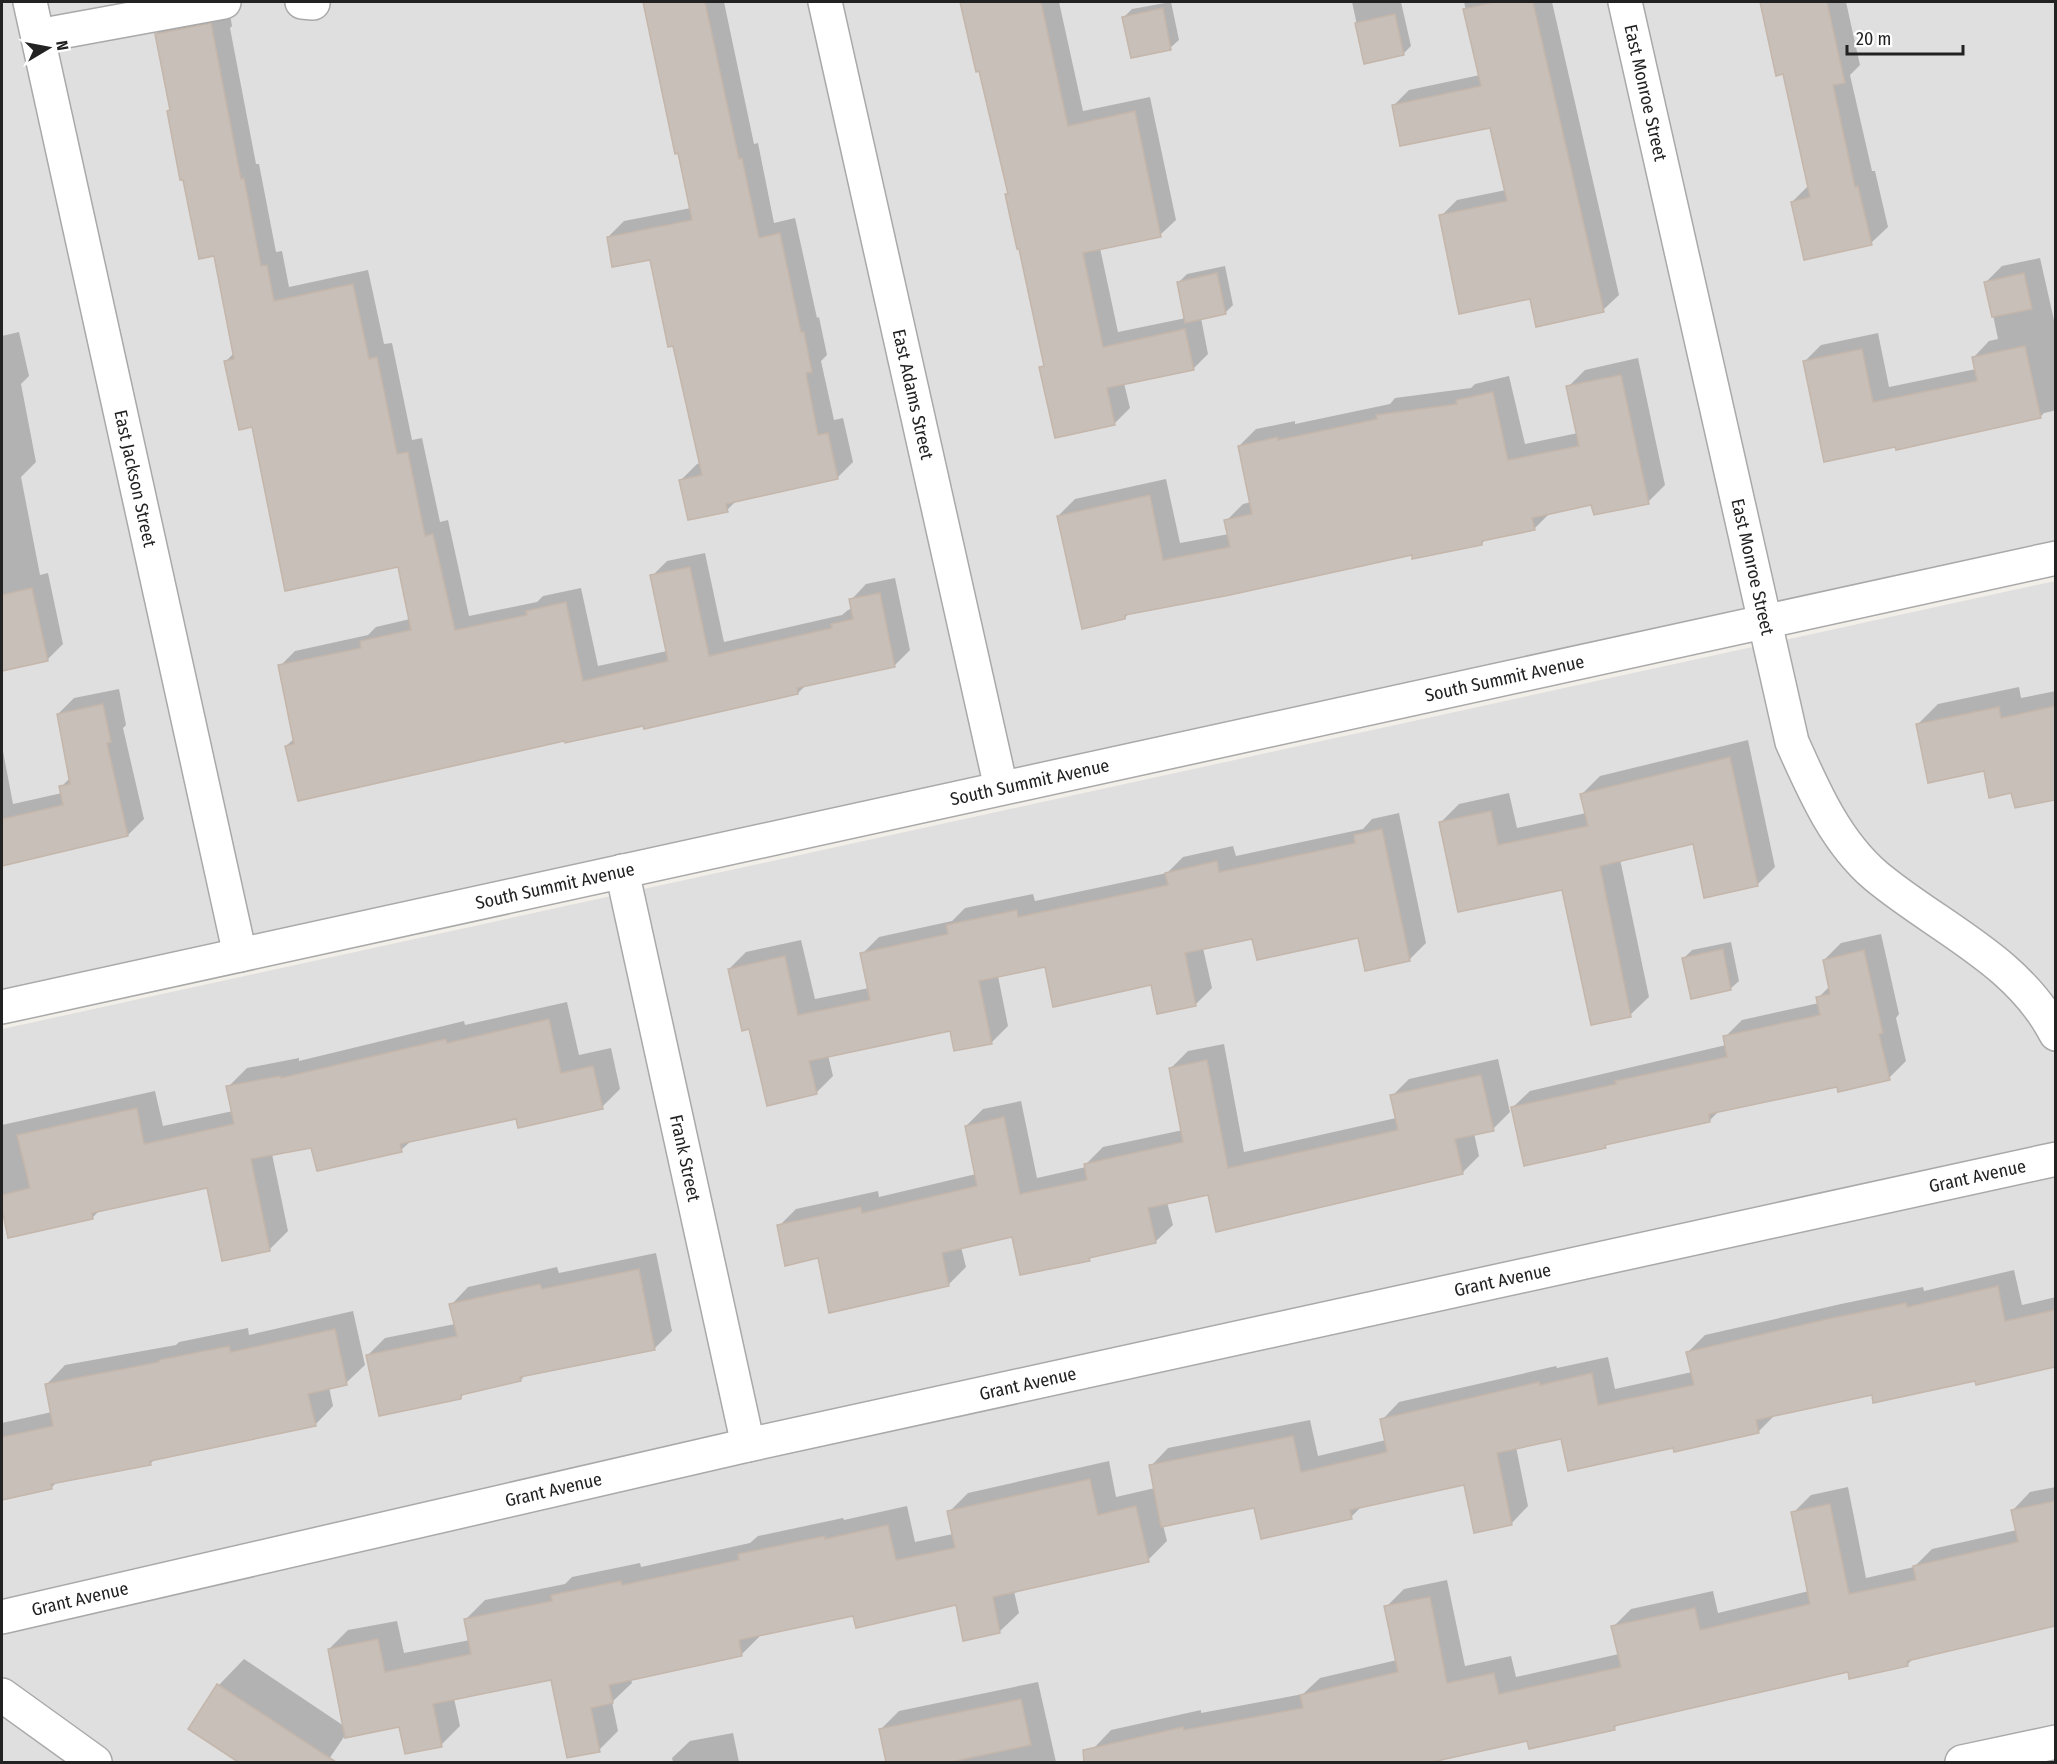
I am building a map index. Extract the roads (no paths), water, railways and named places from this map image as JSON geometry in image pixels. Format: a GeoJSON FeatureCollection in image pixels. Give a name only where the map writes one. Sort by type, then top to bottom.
{"type":"FeatureCollection","features":[{"type":"Feature","properties":{"kind":"street","name":"East Jackson Street"},"geometry":{"type":"LineString","coordinates":[[30,2],[240,955]]}},
{"type":"Feature","properties":{"kind":"street"},"geometry":{"type":"LineString","coordinates":[[38,36],[224,2]]}},
{"type":"Feature","properties":{"kind":"street","name":"East Adams Street"},"geometry":{"type":"LineString","coordinates":[[825,2],[1001,788]]}},
{"type":"Feature","properties":{"kind":"street","name":"East Monroe Street"},"geometry":{"type":"LineString","coordinates":[[1625,2],[1792,742],[1817,798],[1847,844],[1875,875],[1988,956],[2021,986],[2049,1022],[2055,1034]]}},
{"type":"Feature","properties":{"kind":"street","name":"South Summit Avenue"},"geometry":{"type":"LineString","coordinates":[[2,1007],[2055,558]]}},
{"type":"Feature","properties":{"kind":"street","name":"Frank Street"},"geometry":{"type":"LineString","coordinates":[[622,871],[748,1444]]}},
{"type":"Feature","properties":{"kind":"street","name":"Grant Avenue"},"geometry":{"type":"LineString","coordinates":[[2,1617],[748,1444],[2055,1159]]}},
{"type":"Feature","properties":{"kind":"street"},"geometry":{"type":"LineString","coordinates":[[2,1695],[95,1762]]}},
{"type":"Feature","properties":{"kind":"street"},"geometry":{"type":"LineString","coordinates":[[1962,1762],[2055,1742]]}}]}
